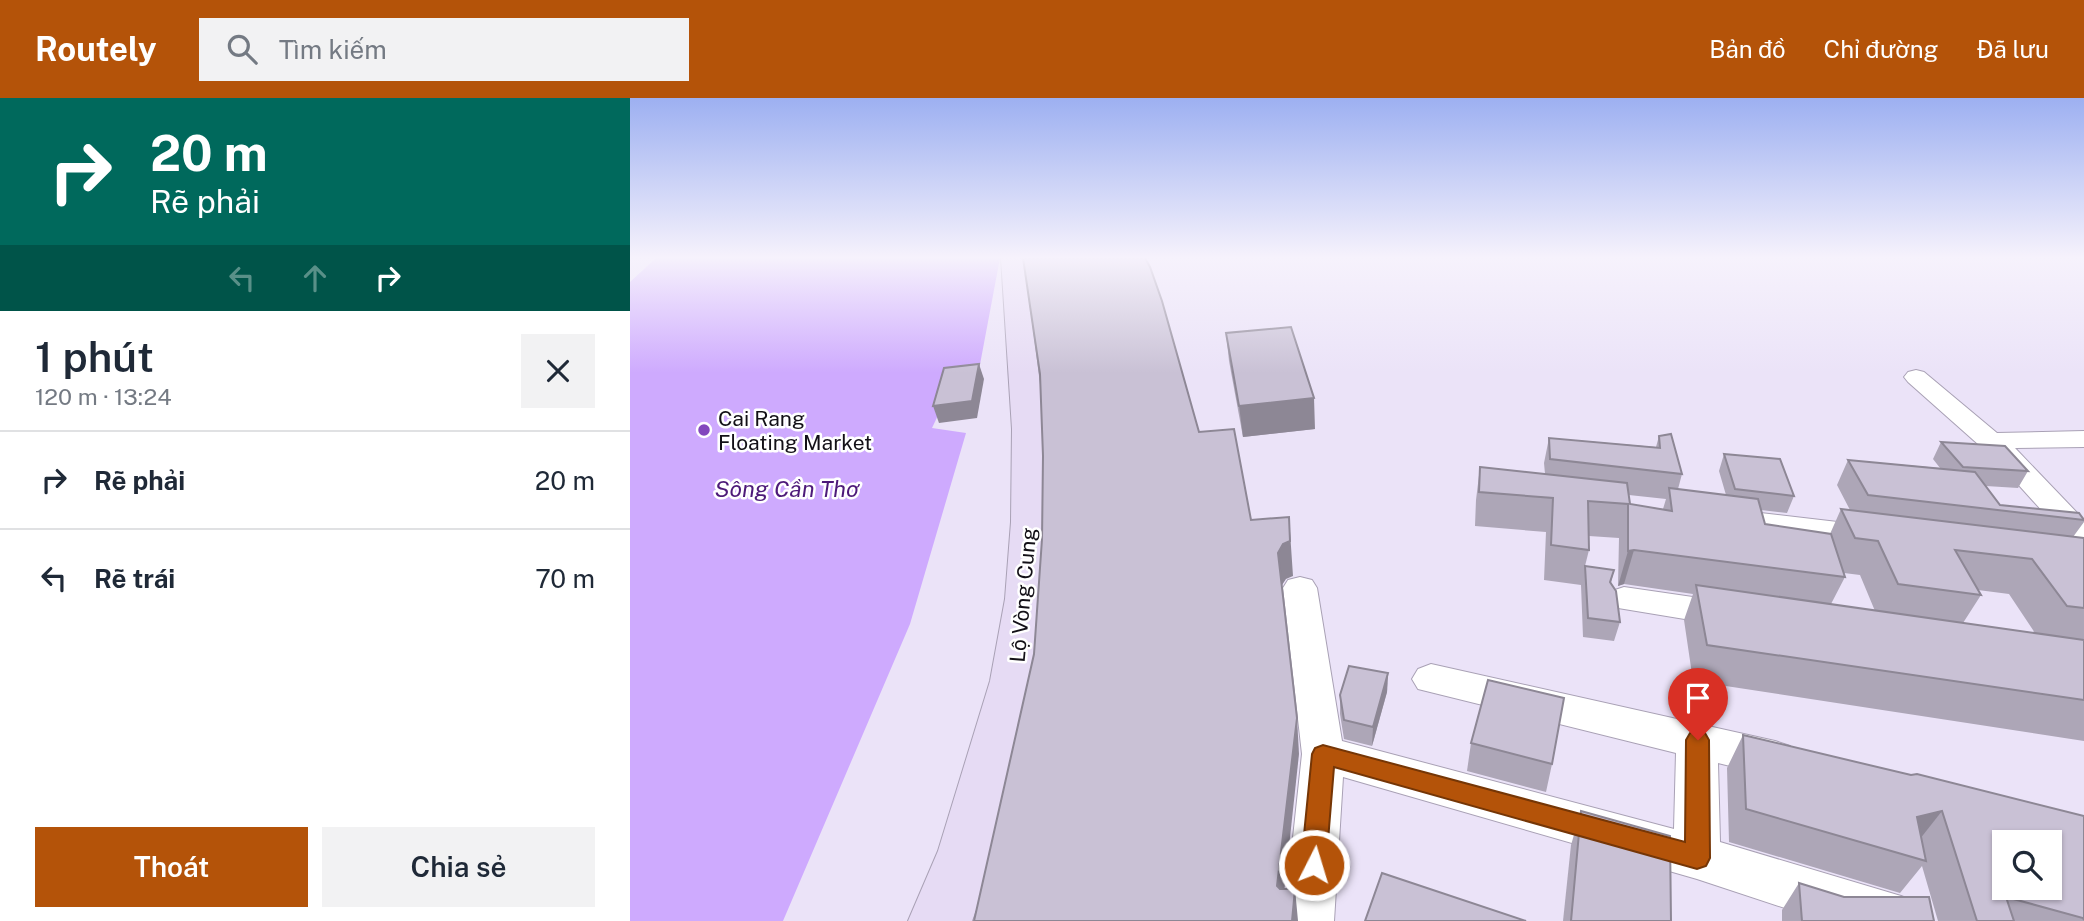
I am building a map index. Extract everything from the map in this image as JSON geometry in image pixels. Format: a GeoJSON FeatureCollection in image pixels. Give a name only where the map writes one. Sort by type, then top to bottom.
{"type":"FeatureCollection","features":[{"type":"Feature","properties":{"kind":"main road","name":"Lộ Vòng Cung"},"geometry":{"type":"LineString","coordinates":[[940,921],[968,853],[1015,681],[1027,599],[1031,522],[1029,429],[1016,296]]}},
{"type":"Feature","properties":{"kind":"street"},"geometry":{"type":"LineString","coordinates":[[1916,377],[1991,441],[2080,553]]}},
{"type":"Feature","properties":{"kind":"street"},"geometry":{"type":"LineString","coordinates":[[1991,441],[2084,439]]}},
{"type":"Feature","properties":{"kind":"street"},"geometry":{"type":"LineString","coordinates":[[1704,516],[1894,539]]}},
{"type":"Feature","properties":{"kind":"street"},"geometry":{"type":"LineString","coordinates":[[1300,588],[1323,754],[1308,921]]}},
{"type":"Feature","properties":{"kind":"street"},"geometry":{"type":"LineString","coordinates":[[1624,599],[1759,618]]}},
{"type":"Feature","properties":{"kind":"street"},"geometry":{"type":"LineString","coordinates":[[1432,679],[1812,768]]}},
{"type":"Feature","properties":{"kind":"street"},"geometry":{"type":"LineString","coordinates":[[1697,858],[1698,740]]}},
{"type":"Feature","properties":{"kind":"street"},"geometry":{"type":"LineString","coordinates":[[1323,754],[1697,858],[1901,921]]}},
{"type":"Feature","properties":{"kind":"water","name":"Sông Cần Thơ"},"geometry":{"type":"Polygon","coordinates":[[[630,296],[993,296],[978,375],[945,382],[941,409],[932,428],[966,433],[910,624],[783,921],[630,921],[630,296]]]}},
{"type":"Feature","properties":{"kind":"building"},"geometry":{"type":"Polygon","coordinates":[[[1029,296],[1160,296],[1199,432],[1234,429],[1251,520],[1289,517],[1290,541],[1283,544],[1278,553],[1297,718],[1277,886],[1280,889],[1295,889],[1292,921],[974,921],[1034,654],[1042,539],[1040,374],[1029,296]]]}},
{"type":"Feature","properties":{"kind":"building"},"geometry":{"type":"Polygon","coordinates":[[[1291,327],[1314,398],[1239,406],[1226,333],[1291,327]]]}},
{"type":"Feature","properties":{"kind":"building"},"geometry":{"type":"Polygon","coordinates":[[[979,364],[972,401],[933,406],[944,368],[979,364]]]}},
{"type":"Feature","properties":{"kind":"building"},"geometry":{"type":"Polygon","coordinates":[[[1671,434],[1682,474],[1550,459],[1549,438],[1660,448],[1659,436],[1671,434]]]}},
{"type":"Feature","properties":{"kind":"building"},"geometry":{"type":"Polygon","coordinates":[[[1941,442],[2005,446],[2028,471],[1963,467],[1941,442]]]}},
{"type":"Feature","properties":{"kind":"building"},"geometry":{"type":"Polygon","coordinates":[[[1724,454],[1780,459],[1794,496],[1735,489],[1724,454]]]}},
{"type":"Feature","properties":{"kind":"building"},"geometry":{"type":"Polygon","coordinates":[[[1848,460],[1975,472],[2000,505],[2079,513],[2084,520],[1868,495],[1848,460]]]}},
{"type":"Feature","properties":{"kind":"building"},"geometry":{"type":"Polygon","coordinates":[[[1480,467],[1627,483],[1630,504],[1672,511],[1669,488],[1758,499],[1765,524],[1831,534],[1845,577],[1628,551],[1628,504],[1588,501],[1589,550],[1551,545],[1553,498],[1479,492],[1480,467]]]}},
{"type":"Feature","properties":{"kind":"building"},"geometry":{"type":"Polygon","coordinates":[[[1841,509],[2084,538],[2084,608],[2067,606],[2032,559],[1955,550],[1981,595],[1898,584],[1878,541],[1855,538],[1841,509]]]}},
{"type":"Feature","properties":{"kind":"building"},"geometry":{"type":"Polygon","coordinates":[[[1585,566],[1614,570],[1610,582],[1616,591],[1620,622],[1588,618],[1585,566]]]}},
{"type":"Feature","properties":{"kind":"building"},"geometry":{"type":"Polygon","coordinates":[[[1696,585],[2084,640],[2084,700],[1707,645],[1696,585]]]}},
{"type":"Feature","properties":{"kind":"building"},"geometry":{"type":"Polygon","coordinates":[[[1349,666],[1388,673],[1373,727],[1344,720],[1340,695],[1349,666]]]}},
{"type":"Feature","properties":{"kind":"building"},"geometry":{"type":"Polygon","coordinates":[[[1488,680],[1564,698],[1552,764],[1471,743],[1488,680]]]}},
{"type":"Feature","properties":{"kind":"building"},"geometry":{"type":"Polygon","coordinates":[[[1743,735],[1911,775],[1917,774],[2084,816],[2084,920],[2017,900],[2062,900],[2062,830],[1992,830],[1992,900],[2007,900],[2014,921],[1977,921],[1942,811],[1917,817],[1926,861],[1746,809],[1743,735]]]}},
{"type":"Feature","properties":{"kind":"building"},"geometry":{"type":"Polygon","coordinates":[[[1581,811],[1670,836],[1671,921],[1571,921],[1581,811]]]}},
{"type":"Feature","properties":{"kind":"building"},"geometry":{"type":"Polygon","coordinates":[[[1382,873],[1526,921],[1365,921],[1382,873]]]}},
{"type":"Feature","properties":{"kind":"building"},"geometry":{"type":"Polygon","coordinates":[[[1799,883],[1844,897],[1929,897],[1934,921],[1802,921],[1799,883]]]}},
{"type":"Feature","properties":{"kind":"place","name":"Cai Rang Floating Market"},"geometry":{"type":"Point","coordinates":[704,430]}},
{"type":"Feature","properties":{"kind":"route"},"geometry":{"type":"LineString","coordinates":[[1314,865],[1323,754],[1697,858],[1698,740]]}}]}
